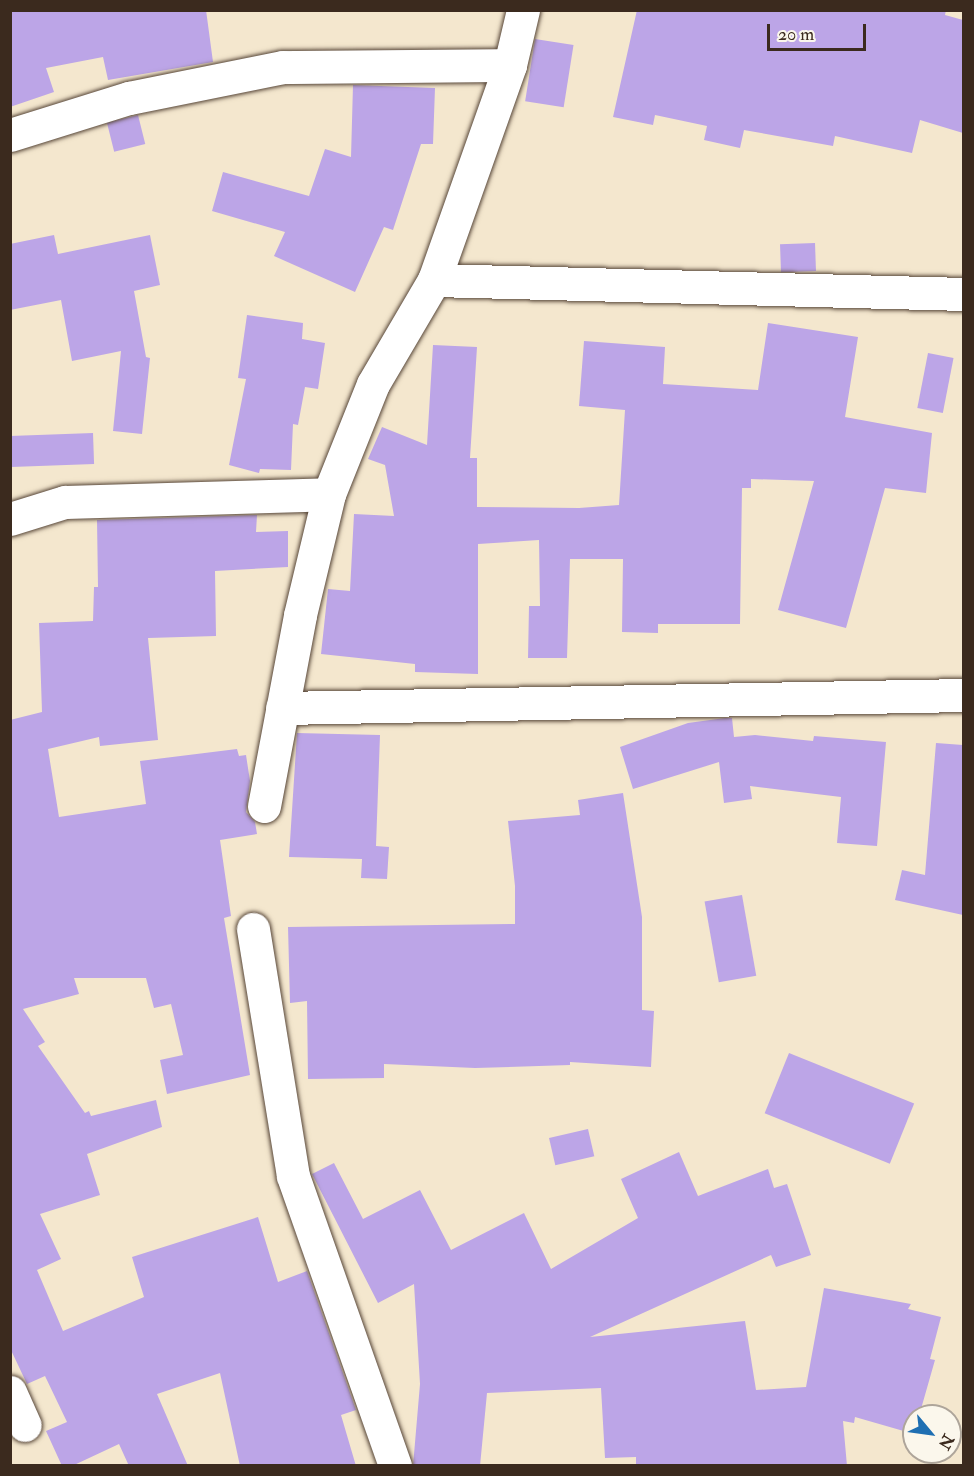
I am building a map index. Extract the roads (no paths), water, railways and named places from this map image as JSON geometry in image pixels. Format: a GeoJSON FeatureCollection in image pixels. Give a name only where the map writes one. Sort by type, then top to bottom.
{"type":"FeatureCollection","features":[{"type":"Feature","properties":{"kind":"street"},"geometry":{"type":"LineString","coordinates":[[264,806],[282,708],[328,494],[373,384],[434,280],[510,65],[523,10]]}},
{"type":"Feature","properties":{"kind":"street"},"geometry":{"type":"LineString","coordinates":[[10,135],[129,98],[283,67],[510,65]]}},
{"type":"Feature","properties":{"kind":"street"},"geometry":{"type":"LineString","coordinates":[[434,280],[963,294]]}},
{"type":"Feature","properties":{"kind":"street"},"geometry":{"type":"LineString","coordinates":[[10,519],[65,502],[328,494]]}},
{"type":"Feature","properties":{"kind":"street"},"geometry":{"type":"LineString","coordinates":[[282,708],[963,695]]}},
{"type":"Feature","properties":{"kind":"street"},"geometry":{"type":"LineString","coordinates":[[253,929],[293,1176],[394,1466]]}},
{"type":"Feature","properties":{"kind":"street"},"geometry":{"type":"LineString","coordinates":[[10,1392],[25,1425]]}}]}
